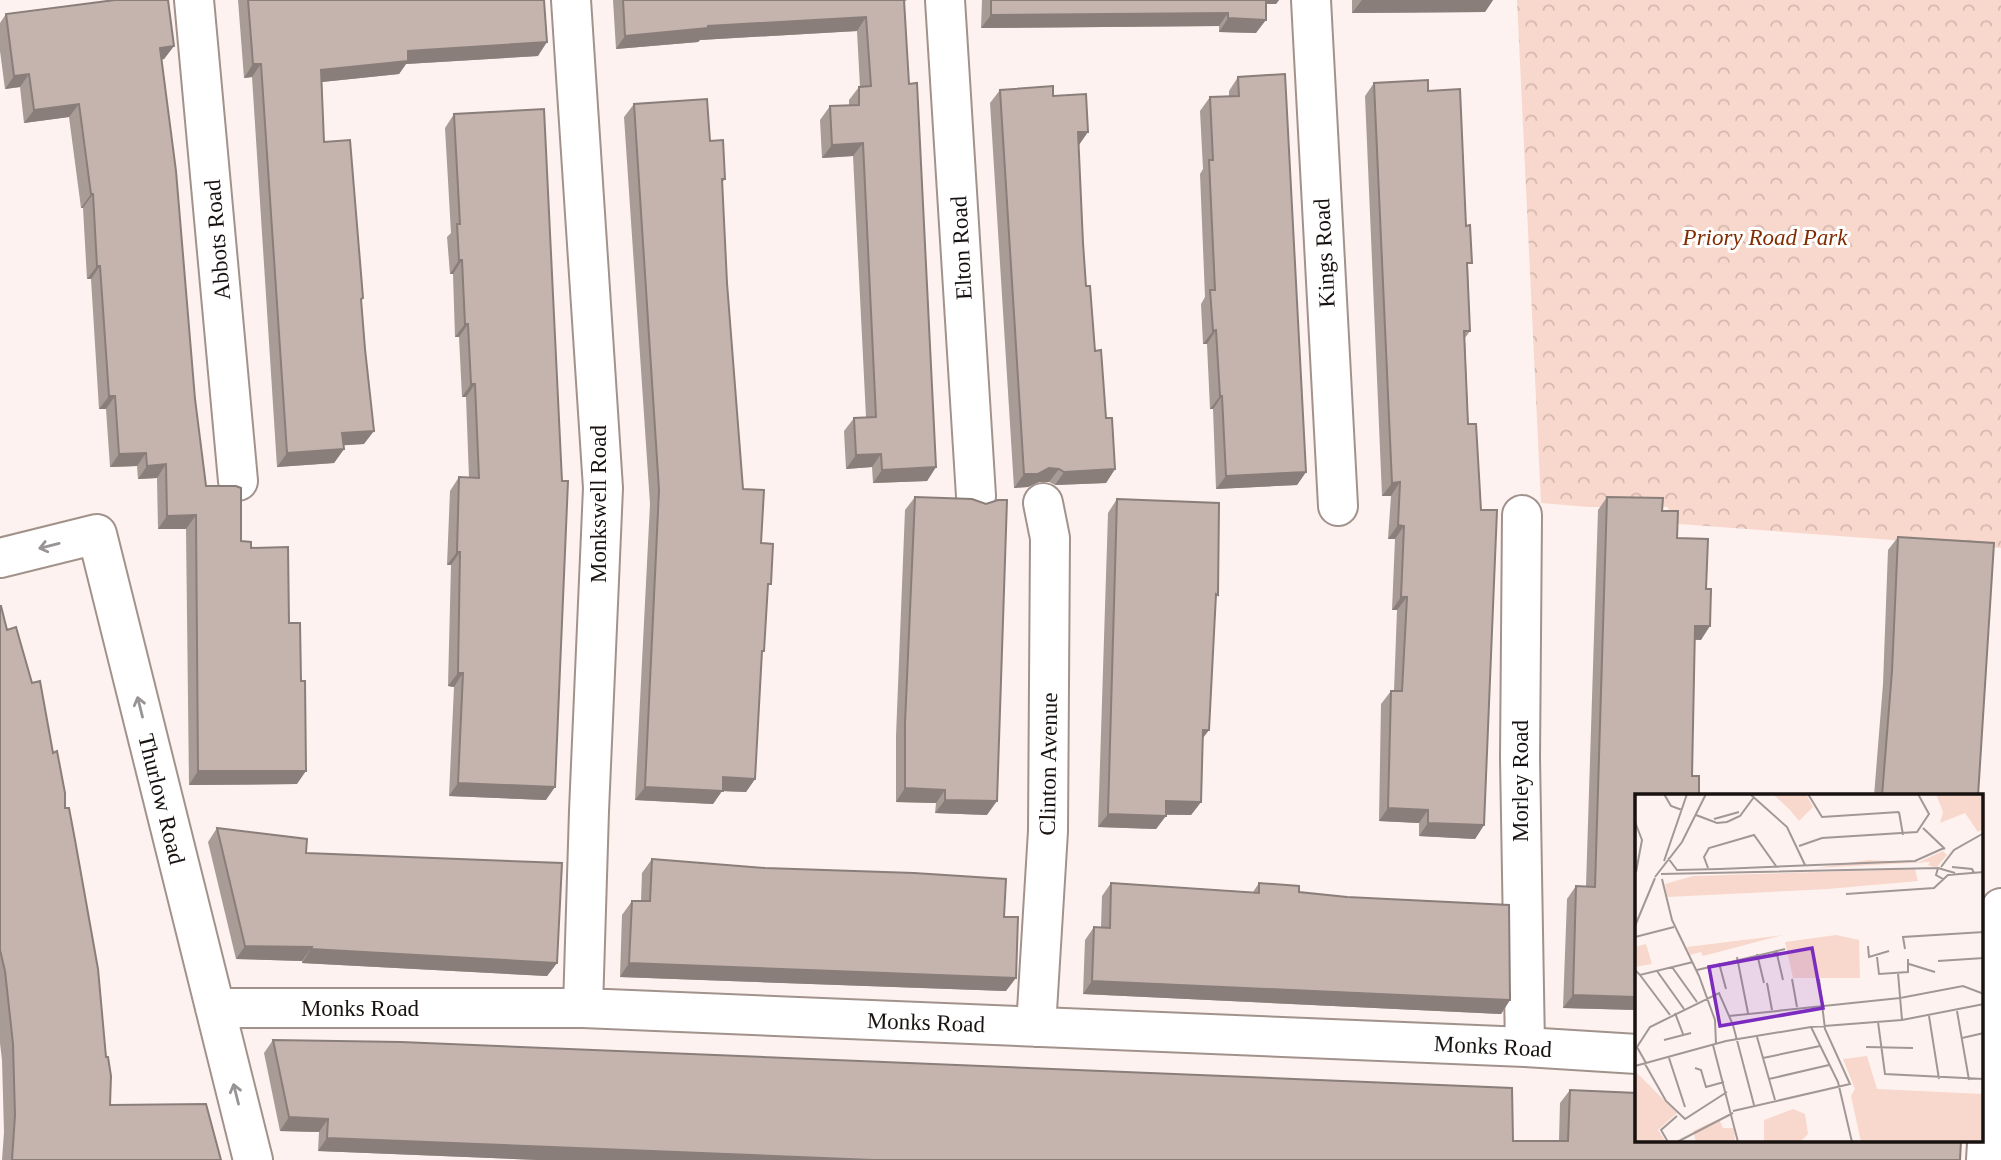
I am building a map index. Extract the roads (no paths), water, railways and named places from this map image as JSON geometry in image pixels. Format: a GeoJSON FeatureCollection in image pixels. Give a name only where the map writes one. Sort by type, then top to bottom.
{"type":"FeatureCollection","features":[{"type":"Feature","properties":{"kind":"street","name":"Abbots Road"},"geometry":{"type":"LineString","coordinates":[[194,0],[238,481]]}},
{"type":"Feature","properties":{"kind":"street","name":"Monkswell Road"},"geometry":{"type":"LineString","coordinates":[[572,0],[603,488],[583,1008]]}},
{"type":"Feature","properties":{"kind":"street","name":"Elton Road"},"geometry":{"type":"LineString","coordinates":[[945,0],[976,496]]}},
{"type":"Feature","properties":{"kind":"street","name":"Kings Road"},"geometry":{"type":"LineString","coordinates":[[1311,0],[1338,506]]}},
{"type":"Feature","properties":{"kind":"street","name":"Clinton Avenue"},"geometry":{"type":"LineString","coordinates":[[1036,1027],[1048,831],[1050,538],[1043,503]]}},
{"type":"Feature","properties":{"kind":"street","name":"Morley Road"},"geometry":{"type":"LineString","coordinates":[[1522,515],[1520,758],[1525,1046]]}},
{"type":"Feature","properties":{"kind":"street","name":"Thurlow Road"},"geometry":{"type":"LineString","coordinates":[[0,558],[97,534],[253,1160]]}},
{"type":"Feature","properties":{"kind":"street"},"geometry":{"type":"LineString","coordinates":[[1986,1160],[2001,908]]}},
{"type":"Feature","properties":{"kind":"street","name":"Monks Road"},"geometry":{"type":"LineString","coordinates":[[215,1008],[583,1008],[1525,1046],[1635,1054]]}},
{"type":"Feature","properties":{"kind":"park label","name":"Priory Road Park"},"geometry":{"type":"Point","coordinates":[1765,237]}}]}
